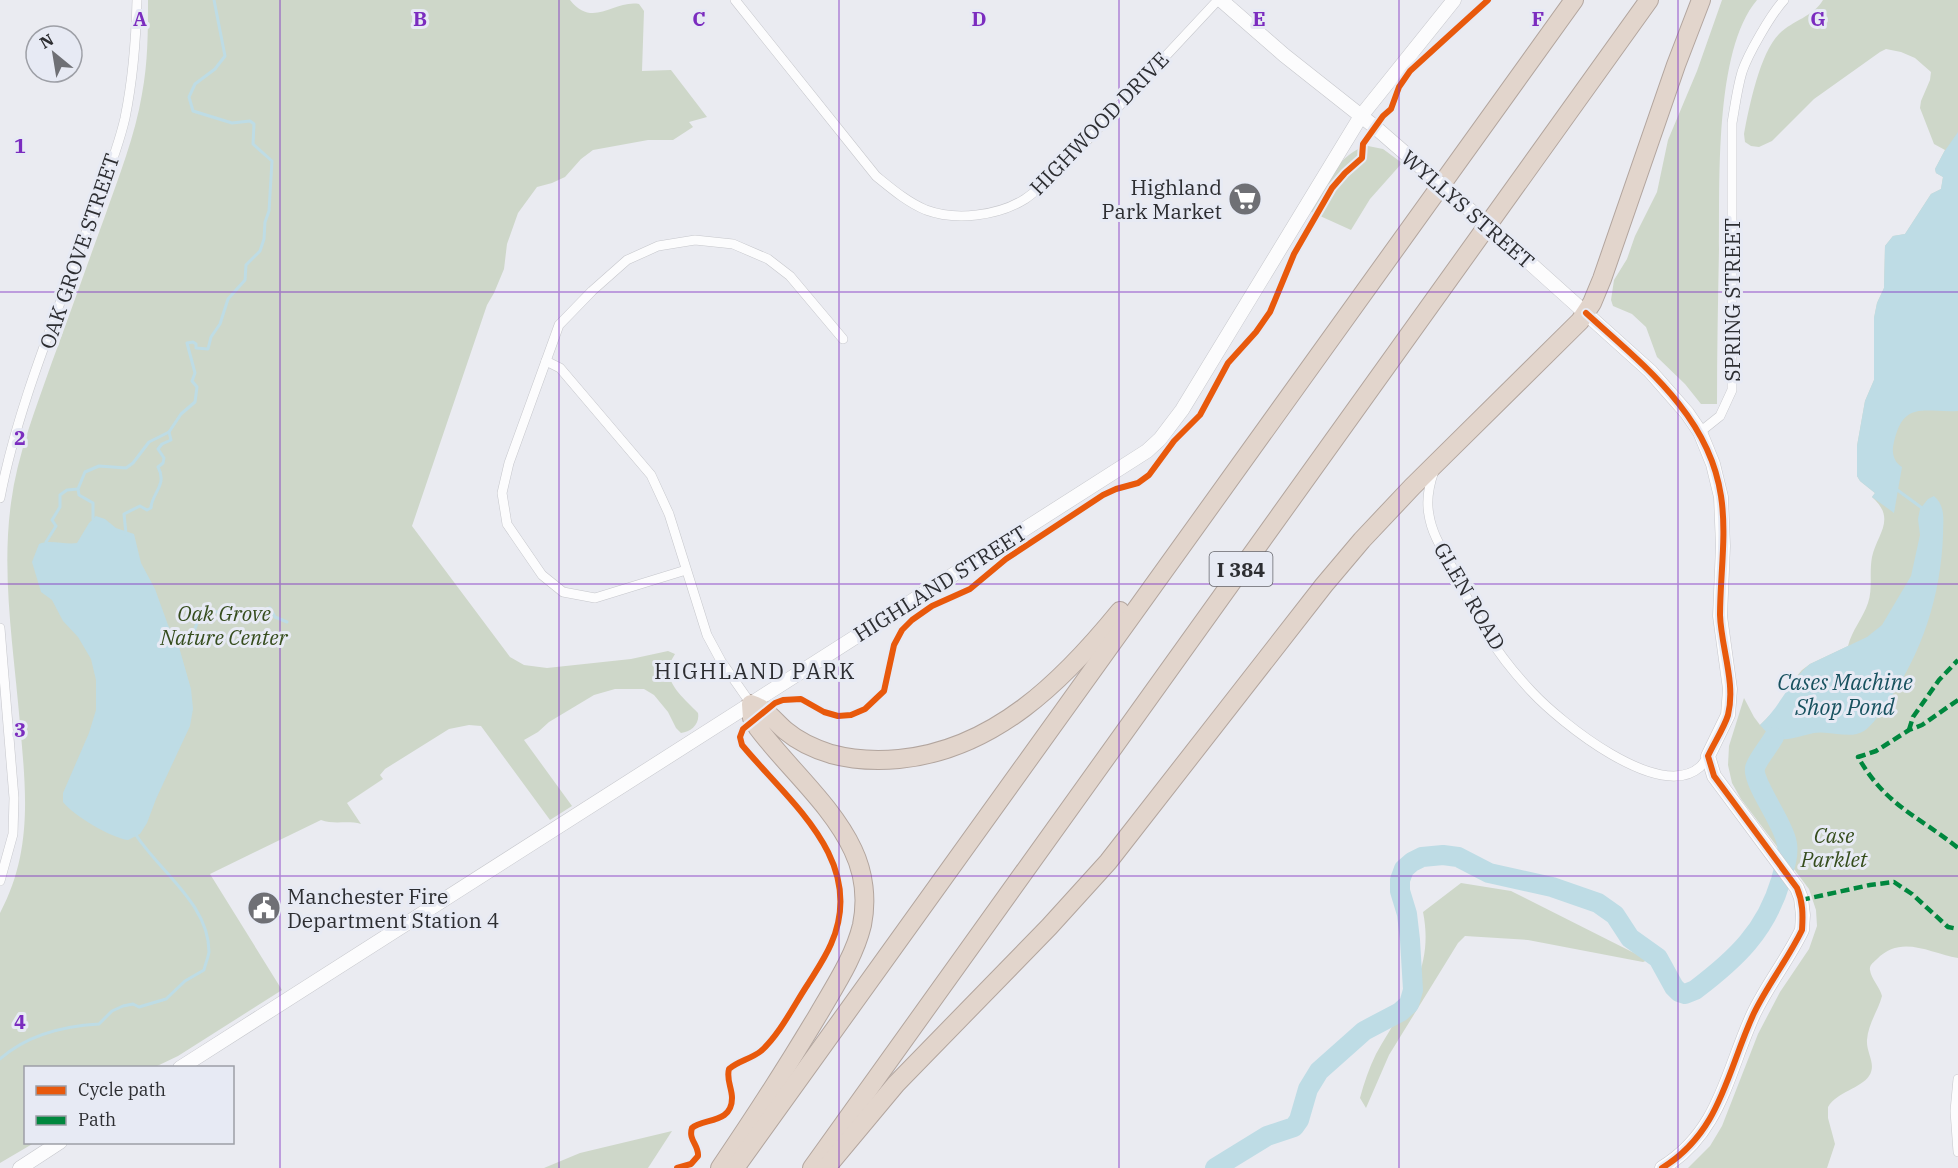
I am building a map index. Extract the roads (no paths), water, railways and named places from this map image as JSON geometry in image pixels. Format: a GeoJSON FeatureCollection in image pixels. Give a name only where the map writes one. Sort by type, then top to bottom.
{"type":"FeatureCollection","features":[{"type":"Feature","properties":{"kind":"highway","name":"I 384"},"geometry":{"type":"LineString","coordinates":[[735,1168],[744,1145],[1574,0]]}},
{"type":"Feature","properties":{"kind":"highway","name":"I 384"},"geometry":{"type":"LineString","coordinates":[[812,1168],[842,1138],[1650,0]]}},
{"type":"Feature","properties":{"kind":"highway"},"geometry":{"type":"LineString","coordinates":[[826,1168],[842,1138],[1102,870],[1341,564],[1388,512],[1565,338],[1586,313],[1602,279],[1676,64],[1701,0]]}},
{"type":"Feature","properties":{"kind":"highway"},"geometry":{"type":"LineString","coordinates":[[720,1168],[744,1145],[780,1077],[844,971],[858,937],[864,909],[862,879],[850,843],[831,815],[758,728],[752,718],[751,704],[765,710],[785,730],[801,741],[839,756],[861,760],[893,760],[949,748],[1004,722],[1044,693],[1076,662],[1175,553]]}},
{"type":"Feature","properties":{"kind":"main road","name":"WYLLYS STREET"},"geometry":{"type":"LineString","coordinates":[[1220,0],[1414,161],[1586,313],[1650,371],[1687,413],[1700,432]]}},
{"type":"Feature","properties":{"kind":"main road","name":"HIGHLAND STREET"},"geometry":{"type":"LineString","coordinates":[[183,1066],[1127,465],[1160,439],[1182,410],[1361,116],[1454,0]]}},
{"type":"Feature","properties":{"kind":"main road"},"geometry":{"type":"LineString","coordinates":[[1662,1168],[1676,1160],[1692,1144],[1714,1113],[1754,1013],[1802,930],[1803,915],[1801,898],[1789,876],[1714,776],[1708,756],[1728,715],[1730,689],[1720,616],[1723,546],[1721,497],[1713,464],[1700,432]]}},
{"type":"Feature","properties":{"kind":"main road"},"geometry":{"type":"LineString","coordinates":[[27,1166],[59,1144]]}},
{"type":"Feature","properties":{"kind":"street","name":"OAK GROVE STREET"},"geometry":{"type":"LineString","coordinates":[[0,498],[8,458],[28,397],[102,189],[124,120],[134,71],[137,0]]}},
{"type":"Feature","properties":{"kind":"street","name":"HIGHWOOD DRIVE"},"geometry":{"type":"LineString","coordinates":[[735,0],[876,176],[899,195],[927,210],[956,216],[991,213],[1023,200],[1051,179],[1220,0]]}},
{"type":"Feature","properties":{"kind":"street","name":"SPRING STREET"},"geometry":{"type":"LineString","coordinates":[[1700,432],[1720,416],[1732,390],[1732,123],[1736,97],[1743,71],[1775,10],[1784,0]]}},
{"type":"Feature","properties":{"kind":"street"},"geometry":{"type":"LineString","coordinates":[[686,570],[595,598],[563,592],[542,575],[507,524],[502,493],[509,463],[559,325],[627,260],[658,246],[695,240],[733,244],[768,259],[790,276],[843,339]]}},
{"type":"Feature","properties":{"kind":"street"},"geometry":{"type":"LineString","coordinates":[[546,361],[560,368],[651,475],[669,514],[706,635],[751,704]]}},
{"type":"Feature","properties":{"kind":"street","name":"GLEN ROAD"},"geometry":{"type":"LineString","coordinates":[[1437,463],[1428,490],[1427,507],[1437,538],[1487,634],[1532,692],[1587,740],[1626,763],[1655,774],[1690,773],[1701,767],[1708,756]]}},
{"type":"Feature","properties":{"kind":"street"},"geometry":{"type":"LineString","coordinates":[[0,628],[14,798],[13,834],[0,881]]}},
{"type":"Feature","properties":{"kind":"street"},"geometry":{"type":"LineString","coordinates":[[1958,1079],[1954,1111],[1958,1152]]}},
{"type":"Feature","properties":{"kind":"water"},"geometry":{"type":"Polygon","coordinates":[[[1958,132],[1958,411],[1916,412],[1908,415],[1902,421],[1893,447],[1894,458],[1902,467],[1894,513],[1872,497],[1875,493],[1857,476],[1857,446],[1865,401],[1874,380],[1874,318],[1877,303],[1884,288],[1885,246],[1893,236],[1905,234],[1931,194],[1941,189],[1943,177],[1936,173],[1935,169],[1958,132]]]}},
{"type":"Feature","properties":{"kind":"water","name":"Cases Machine Shop Pond"},"geometry":{"type":"Polygon","coordinates":[[[1934,496],[1942,509],[1943,535],[1934,602],[1920,644],[1910,665],[1882,710],[1871,725],[1864,731],[1853,735],[1820,732],[1779,739],[1767,732],[1760,725],[1810,664],[1867,637],[1882,625],[1911,576],[1920,535],[1918,519],[1920,509],[1928,499],[1934,496]]]}},
{"type":"Feature","properties":{"kind":"water"},"geometry":{"type":"Polygon","coordinates":[[[96,516],[105,519],[116,528],[134,534],[141,563],[155,589],[179,647],[191,689],[193,709],[190,726],[147,823],[140,834],[128,840],[93,825],[63,802],[63,793],[89,733],[96,710],[96,680],[91,659],[78,637],[63,621],[52,600],[41,592],[32,562],[39,544],[77,543],[96,516]]]}},
{"type":"Feature","properties":{"kind":"waterway"},"geometry":{"type":"LineString","coordinates":[[93,519],[93,503],[79,495],[78,489],[85,472],[99,466],[126,468],[133,463],[149,442],[169,432],[181,414],[195,402],[197,387],[192,381],[195,373],[187,343],[193,342],[196,348],[208,349],[211,337],[220,324],[228,299],[245,280],[246,265],[260,251],[264,239],[265,222],[269,211],[272,161],[253,144],[254,124],[250,121],[232,123],[193,111],[189,97],[195,84],[215,69],[225,56],[214,0]]}},
{"type":"Feature","properties":{"kind":"waterway"},"geometry":{"type":"LineString","coordinates":[[126,534],[124,514],[140,506],[147,510],[151,508],[161,479],[158,467],[163,463],[164,458],[158,449],[162,444],[171,440],[169,432]]}},
{"type":"Feature","properties":{"kind":"waterway"},"geometry":{"type":"LineString","coordinates":[[46,542],[56,526],[52,520],[60,507],[60,495],[67,490],[78,489]]}},
{"type":"Feature","properties":{"kind":"waterway"},"geometry":{"type":"LineString","coordinates":[[1896,489],[1923,511]]}},
{"type":"Feature","properties":{"kind":"waterway"},"geometry":{"type":"LineString","coordinates":[[171,640],[192,637],[197,623],[207,611],[249,615],[270,608],[275,617],[287,622]]}},
{"type":"Feature","properties":{"kind":"waterway"},"geometry":{"type":"LineString","coordinates":[[1215,1168],[1267,1136],[1294,1127],[1299,1120],[1308,1089],[1319,1071],[1364,1031],[1400,1012],[1409,1004],[1413,990],[1410,940],[1407,914],[1400,891],[1400,880],[1404,869],[1422,857],[1443,855],[1458,857],[1489,873],[1552,887],[1598,903],[1615,915],[1630,938],[1658,958],[1679,992],[1685,994],[1695,990],[1724,967],[1748,942],[1767,914],[1781,880],[1787,858],[1787,844],[1755,774],[1758,761],[1774,737]]}},
{"type":"Feature","properties":{"kind":"waterway"},"geometry":{"type":"LineString","coordinates":[[0,1059],[22,1044],[46,1033],[99,1024],[112,1011],[123,1006],[133,1004],[139,1007],[166,999],[185,981],[204,970],[209,952],[207,935],[201,919],[182,889],[136,835]]}},
{"type":"Feature","properties":{"kind":"place","name":"Highland Park Market"},"geometry":{"type":"Point","coordinates":[1245,199]}},
{"type":"Feature","properties":{"kind":"place","name":"Manchester Fire Department Station 4"},"geometry":{"type":"Point","coordinates":[264,908]}},
{"type":"Feature","properties":{"kind":"district","name":"HIGHLAND PARK"},"geometry":{"type":"Point","coordinates":[755,670]}},
{"type":"Feature","properties":{"kind":"park label","name":"Oak Grove Nature Center"},"geometry":{"type":"Point","coordinates":[224,625]}},
{"type":"Feature","properties":{"kind":"park label","name":"Case Parklet"},"geometry":{"type":"Point","coordinates":[1834,847]}}]}
